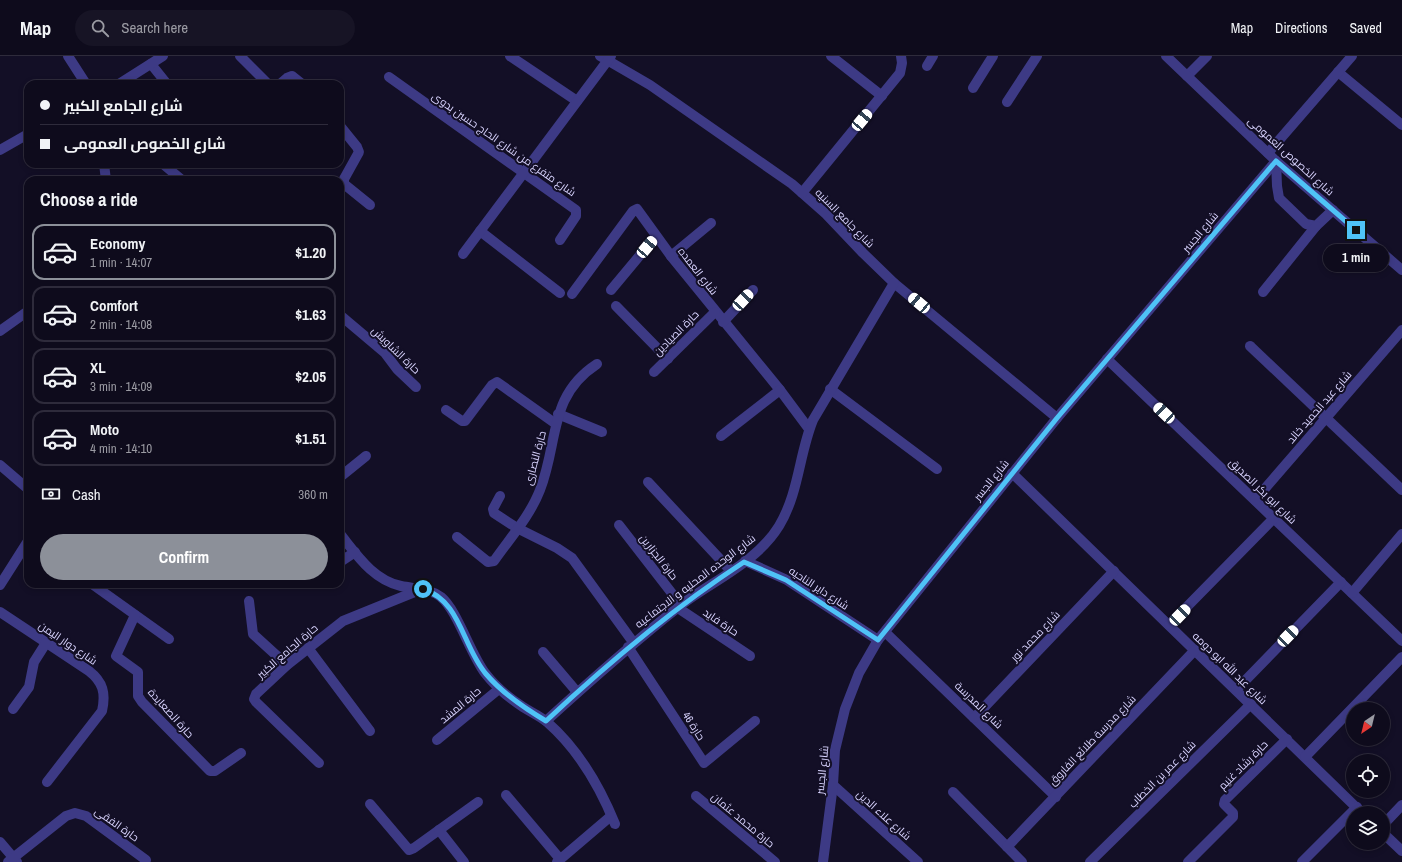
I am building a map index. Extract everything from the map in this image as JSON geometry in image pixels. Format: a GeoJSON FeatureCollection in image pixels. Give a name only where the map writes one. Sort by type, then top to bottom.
{"type":"FeatureCollection","features":[{"type":"Feature","properties":{"kind":"street"},"geometry":{"type":"LineString","coordinates":[[68,56],[83,80]]}},
{"type":"Feature","properties":{"kind":"street"},"geometry":{"type":"LineString","coordinates":[[125,80],[163,56]]}},
{"type":"Feature","properties":{"kind":"street"},"geometry":{"type":"LineString","coordinates":[[240,56],[264,80]]}},
{"type":"Feature","properties":{"kind":"street"},"geometry":{"type":"LineString","coordinates":[[510,56],[577,101]]}},
{"type":"Feature","properties":{"kind":"street"},"geometry":{"type":"LineString","coordinates":[[831,56],[882,96]]}},
{"type":"Feature","properties":{"kind":"street"},"geometry":{"type":"LineString","coordinates":[[802,193],[900,73],[902,63],[901,56]]}},
{"type":"Feature","properties":{"kind":"street"},"geometry":{"type":"LineString","coordinates":[[927,66],[933,56]]}},
{"type":"Feature","properties":{"kind":"street"},"geometry":{"type":"LineString","coordinates":[[973,88],[993,56]]}},
{"type":"Feature","properties":{"kind":"street"},"geometry":{"type":"LineString","coordinates":[[1007,102],[1037,56]]}},
{"type":"Feature","properties":{"kind":"street","name":"شارع الخصوص العمومى"},"geometry":{"type":"LineString","coordinates":[[1166,56],[1276,161],[1402,270]]}},
{"type":"Feature","properties":{"kind":"street"},"geometry":{"type":"LineString","coordinates":[[1187,76],[1206,56]]}},
{"type":"Feature","properties":{"kind":"street"},"geometry":{"type":"LineString","coordinates":[[1268,153],[1352,56]]}},
{"type":"Feature","properties":{"kind":"street"},"geometry":{"type":"LineString","coordinates":[[463,254],[577,101],[606,57]]}},
{"type":"Feature","properties":{"kind":"street","name":"شارع جامع السنيه"},"geometry":{"type":"LineString","coordinates":[[606,57],[782,176],[802,193],[894,283],[1057,418]]}},
{"type":"Feature","properties":{"kind":"street"},"geometry":{"type":"LineString","coordinates":[[151,64],[164,80]]}},
{"type":"Feature","properties":{"kind":"street"},"geometry":{"type":"LineString","coordinates":[[1338,72],[1402,125]]}},
{"type":"Feature","properties":{"kind":"street"},"geometry":{"type":"LineString","coordinates":[[285,80],[292,76],[297,80]]}},
{"type":"Feature","properties":{"kind":"street","name":"شارع متفرع من شارع الحاج حسين بدوى"},"geometry":{"type":"LineString","coordinates":[[389,77],[577,212],[576,216],[560,240]]}},
{"type":"Feature","properties":{"kind":"street"},"geometry":{"type":"LineString","coordinates":[[344,131],[357,147],[359,152],[344,179]]}},
{"type":"Feature","properties":{"kind":"street"},"geometry":{"type":"LineString","coordinates":[[0,150],[24,136]]}},
{"type":"Feature","properties":{"kind":"street"},"geometry":{"type":"LineString","coordinates":[[1276,161],[1276,186],[1279,198],[1306,224],[1316,226]]}},
{"type":"Feature","properties":{"kind":"street","name":"شارع الجسر"},"geometry":{"type":"LineString","coordinates":[[823,862],[833,785],[835,750],[845,709],[859,673],[878,640],[1057,418],[1276,161]]}},
{"type":"Feature","properties":{"kind":"street"},"geometry":{"type":"LineString","coordinates":[[168,168],[177,176]]}},
{"type":"Feature","properties":{"kind":"street"},"geometry":{"type":"LineString","coordinates":[[344,184],[370,205]]}},
{"type":"Feature","properties":{"kind":"street","name":"شارع العمده"},"geometry":{"type":"LineString","coordinates":[[572,294],[633,211],[637,209],[670,256],[780,390],[809,429]]}},
{"type":"Feature","properties":{"kind":"street"},"geometry":{"type":"LineString","coordinates":[[1263,292],[1316,226],[1333,210]]}},
{"type":"Feature","properties":{"kind":"street"},"geometry":{"type":"LineString","coordinates":[[670,256],[711,223]]}},
{"type":"Feature","properties":{"kind":"street"},"geometry":{"type":"LineString","coordinates":[[480,231],[560,293]]}},
{"type":"Feature","properties":{"kind":"street"},"geometry":{"type":"LineString","coordinates":[[611,290],[656,236]]}},
{"type":"Feature","properties":{"kind":"street","name":"شارع الوحده المحليه و الاجتماعيه"},"geometry":{"type":"LineString","coordinates":[[546,721],[630,645],[680,606],[744,562],[769,539],[787,510],[809,429],[830,389],[894,283]]}},
{"type":"Feature","properties":{"kind":"street"},"geometry":{"type":"LineString","coordinates":[[723,322],[753,290]]}},
{"type":"Feature","properties":{"kind":"street"},"geometry":{"type":"LineString","coordinates":[[616,306],[668,359]]}},
{"type":"Feature","properties":{"kind":"street","name":"حارة الصيادين"},"geometry":{"type":"LineString","coordinates":[[654,372],[715,312]]}},
{"type":"Feature","properties":{"kind":"street"},"geometry":{"type":"LineString","coordinates":[[0,331],[24,314]]}},
{"type":"Feature","properties":{"kind":"street","name":"حارة الشاويش"},"geometry":{"type":"LineString","coordinates":[[344,318],[385,353],[397,369],[416,387]]}},
{"type":"Feature","properties":{"kind":"street","name":"شارع عبد الحميد خالد"},"geometry":{"type":"LineString","coordinates":[[1255,500],[1402,330]]}},
{"type":"Feature","properties":{"kind":"street"},"geometry":{"type":"LineString","coordinates":[[1250,346],[1402,490]]}},
{"type":"Feature","properties":{"kind":"street","name":"شارع ابو بكر الصديق"},"geometry":{"type":"LineString","coordinates":[[1107,359],[1402,641]]}},
{"type":"Feature","properties":{"kind":"street","name":"حارة النصارى"},"geometry":{"type":"LineString","coordinates":[[457,537],[487,561],[492,562],[526,517],[540,491],[562,404],[572,385],[579,377],[597,364]]}},
{"type":"Feature","properties":{"kind":"street"},"geometry":{"type":"LineString","coordinates":[[446,410],[462,421],[465,421],[492,385],[497,382],[558,419],[602,432]]}},
{"type":"Feature","properties":{"kind":"street"},"geometry":{"type":"LineString","coordinates":[[830,389],[937,469]]}},
{"type":"Feature","properties":{"kind":"street"},"geometry":{"type":"LineString","coordinates":[[721,436],[780,390]]}},
{"type":"Feature","properties":{"kind":"street"},"geometry":{"type":"LineString","coordinates":[[344,474],[366,456]]}},
{"type":"Feature","properties":{"kind":"street"},"geometry":{"type":"LineString","coordinates":[[0,465],[24,486]]}},
{"type":"Feature","properties":{"kind":"street","name":"شارع عبد الله ابو دومه"},"geometry":{"type":"LineString","coordinates":[[1012,473],[1356,806]]}},
{"type":"Feature","properties":{"kind":"street"},"geometry":{"type":"LineString","coordinates":[[648,482],[731,571]]}},
{"type":"Feature","properties":{"kind":"street"},"geometry":{"type":"LineString","coordinates":[[500,496],[493,512],[518,528],[572,558],[630,645]]}},
{"type":"Feature","properties":{"kind":"street"},"geometry":{"type":"LineString","coordinates":[[1169,625],[1274,518]]}},
{"type":"Feature","properties":{"kind":"street","name":"حارة الجزارين"},"geometry":{"type":"LineString","coordinates":[[619,525],[680,606]]}},
{"type":"Feature","properties":{"kind":"street"},"geometry":{"type":"LineString","coordinates":[[1352,593],[1402,534]]}},
{"type":"Feature","properties":{"kind":"street"},"geometry":{"type":"LineString","coordinates":[[344,539],[376,575],[388,582],[401,586],[434,592],[443,598],[450,607],[474,657],[499,689],[546,721],[566,742],[584,765],[599,790],[613,820],[559,861],[506,795]]}},
{"type":"Feature","properties":{"kind":"street"},"geometry":{"type":"LineString","coordinates":[[0,585],[24,547]]}},
{"type":"Feature","properties":{"kind":"street"},"geometry":{"type":"LineString","coordinates":[[344,559],[354,552]]}},
{"type":"Feature","properties":{"kind":"street","name":"شارع داير الناحيه"},"geometry":{"type":"LineString","coordinates":[[744,562],[786,580],[878,640]]}},
{"type":"Feature","properties":{"kind":"street","name":"شارع محمد نور"},"geometry":{"type":"LineString","coordinates":[[974,718],[1114,571]]}},
{"type":"Feature","properties":{"kind":"street"},"geometry":{"type":"LineString","coordinates":[[1236,690],[1341,582]]}},
{"type":"Feature","properties":{"kind":"street"},"geometry":{"type":"LineString","coordinates":[[98,588],[169,639]]}},
{"type":"Feature","properties":{"kind":"street","name":"حارة الجامع الكبير"},"geometry":{"type":"LineString","coordinates":[[319,763],[254,699],[256,694],[287,665],[342,621],[423,589]]}},
{"type":"Feature","properties":{"kind":"street"},"geometry":{"type":"LineString","coordinates":[[249,601],[253,634],[287,665]]}},
{"type":"Feature","properties":{"kind":"street","name":"حارة فايد"},"geometry":{"type":"LineString","coordinates":[[680,606],[750,656]]}},
{"type":"Feature","properties":{"kind":"street","name":"شارع دوار اليمن"},"geometry":{"type":"LineString","coordinates":[[0,612],[98,678],[103,688],[105,700],[102,711],[96,722],[47,782]]}},
{"type":"Feature","properties":{"kind":"street","name":"حارة الصعايدة"},"geometry":{"type":"LineString","coordinates":[[135,615],[116,656],[138,672],[138,696],[142,702],[210,771],[214,771],[241,752]]}},
{"type":"Feature","properties":{"kind":"street","name":"شارع المدرسة"},"geometry":{"type":"LineString","coordinates":[[885,632],[1056,797]]}},
{"type":"Feature","properties":{"kind":"street"},"geometry":{"type":"LineString","coordinates":[[13,709],[29,687],[34,662],[46,643]]}},
{"type":"Feature","properties":{"kind":"street","name":"حارة 46"},"geometry":{"type":"LineString","coordinates":[[630,645],[704,763],[756,721]]}},
{"type":"Feature","properties":{"kind":"street"},"geometry":{"type":"LineString","coordinates":[[308,648],[370,731]]}},
{"type":"Feature","properties":{"kind":"street","name":"شارع مدرسة طلائع الفاروق"},"geometry":{"type":"LineString","coordinates":[[1007,847],[1195,650]]}},
{"type":"Feature","properties":{"kind":"street"},"geometry":{"type":"LineString","coordinates":[[543,652],[577,692]]}},
{"type":"Feature","properties":{"kind":"street"},"geometry":{"type":"LineString","coordinates":[[1305,757],[1402,657]]}},
{"type":"Feature","properties":{"kind":"street","name":"حارة المشد"},"geometry":{"type":"LineString","coordinates":[[437,740],[499,689]]}},
{"type":"Feature","properties":{"kind":"street","name":"شارع عمر بن الخطاب"},"geometry":{"type":"LineString","coordinates":[[1090,862],[1250,704]]}},
{"type":"Feature","properties":{"kind":"street","name":"حارة رشاد غنيم"},"geometry":{"type":"LineString","coordinates":[[1188,862],[1233,817],[1233,813],[1224,804],[1225,800],[1286,739]]}},
{"type":"Feature","properties":{"kind":"street","name":"شارع علاء الدين"},"geometry":{"type":"LineString","coordinates":[[833,785],[918,862]]}},
{"type":"Feature","properties":{"kind":"street"},"geometry":{"type":"LineString","coordinates":[[952,792],[1022,862]]}},
{"type":"Feature","properties":{"kind":"street","name":"حارة محمد عثمان"},"geometry":{"type":"LineString","coordinates":[[696,796],[775,862]]}},
{"type":"Feature","properties":{"kind":"street"},"geometry":{"type":"LineString","coordinates":[[370,804],[409,850],[414,848],[478,802]]}},
{"type":"Feature","properties":{"kind":"street"},"geometry":{"type":"LineString","coordinates":[[1390,818],[1402,805]]}},
{"type":"Feature","properties":{"kind":"street","name":"حارة الفقى"},"geometry":{"type":"LineString","coordinates":[[0,842],[13,861],[66,816],[75,813],[86,816],[146,860]]}},
{"type":"Feature","properties":{"kind":"street"},"geometry":{"type":"LineString","coordinates":[[1302,862],[1346,823]]}},
{"type":"Feature","properties":{"kind":"street"},"geometry":{"type":"LineString","coordinates":[[439,830],[464,862]]}},
{"type":"Feature","properties":{"kind":"street"},"geometry":{"type":"LineString","coordinates":[[1390,840],[1402,851]]}},
{"type":"Feature","properties":{"kind":"route"},"geometry":{"type":"LineString","coordinates":[[423,589],[434,592],[443,598],[450,607],[474,657],[499,689],[546,721],[633,642],[681,605],[744,562],[759,567],[786,580],[878,640],[1057,418],[1276,161],[1356,230]]}}]}
